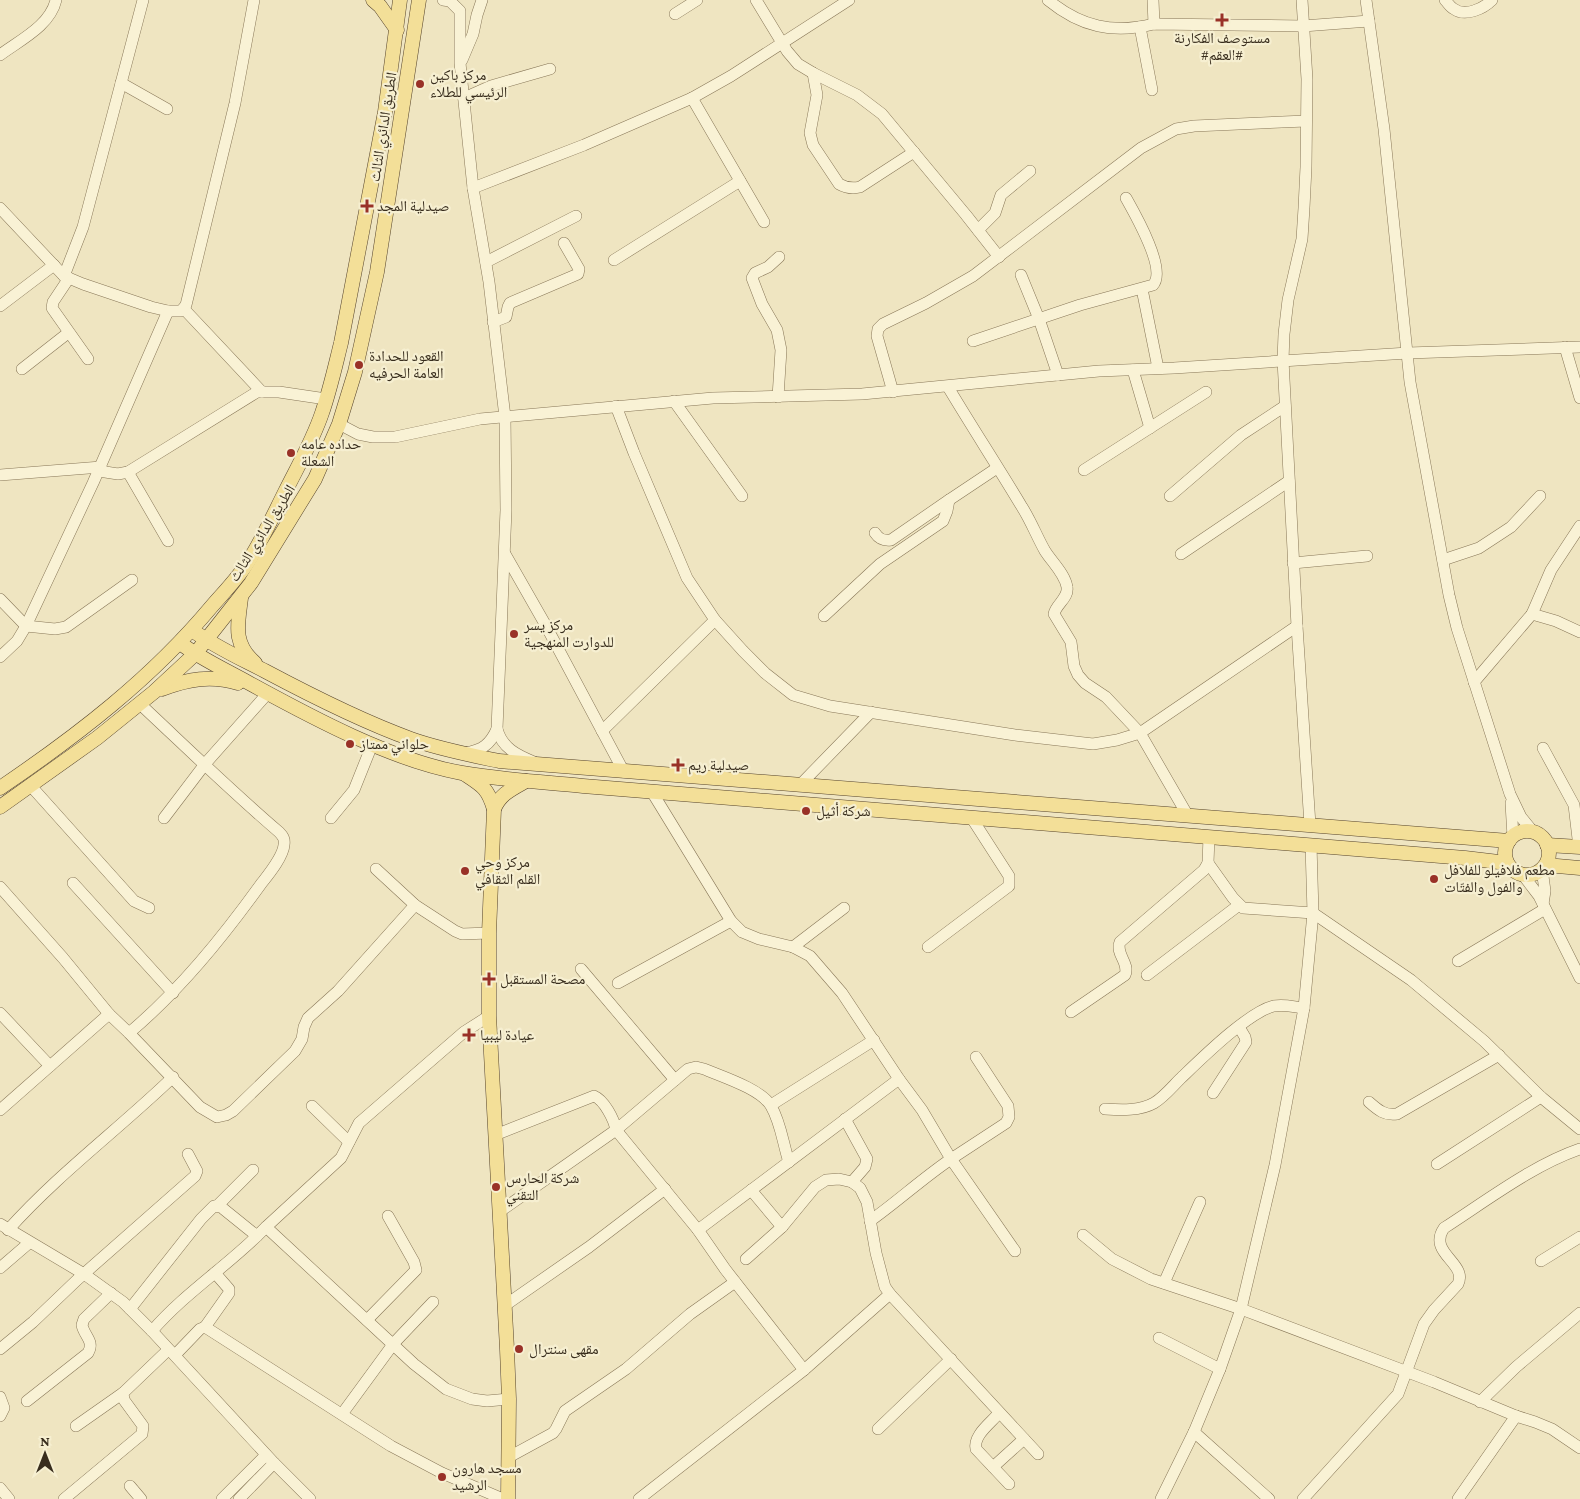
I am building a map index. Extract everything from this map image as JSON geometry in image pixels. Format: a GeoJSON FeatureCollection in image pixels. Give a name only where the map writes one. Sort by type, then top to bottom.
{"type":"FeatureCollection","features":[{"type":"Feature","properties":{"kind":"main road"},"geometry":{"type":"LineString","coordinates":[[373,0],[380,6],[397,30]]}},
{"type":"Feature","properties":{"kind":"main road","name":"الطريق الدائري الثالث"},"geometry":{"type":"LineString","coordinates":[[0,788],[87,726],[140,682],[192,630],[250,560],[311,440],[326,399],[340,343],[386,112],[400,0]]}},
{"type":"Feature","properties":{"kind":"main road","name":"الطريق الدائري الثالث"},"geometry":{"type":"LineString","coordinates":[[0,806],[97,738],[154,692],[195,654],[240,598],[315,480],[338,424],[355,372],[377,272],[419,0]]}},
{"type":"Feature","properties":{"kind":"main road"},"geometry":{"type":"LineString","coordinates":[[240,598],[239,640],[250,658],[266,671]]}},
{"type":"Feature","properties":{"kind":"main road"},"geometry":{"type":"LineString","coordinates":[[192,630],[207,641],[380,727],[411,739],[463,754],[500,761],[1188,816],[1511,839],[1523,832],[1534,833],[1540,835],[1547,844],[1548,859],[1544,867],[1533,874],[1522,875],[1516,872],[1507,863],[1505,852],[1511,839]]}},
{"type":"Feature","properties":{"kind":"main road"},"geometry":{"type":"LineString","coordinates":[[180,643],[195,654],[266,692],[372,745],[432,766],[462,773],[652,792],[1507,863]]}},
{"type":"Feature","properties":{"kind":"main road"},"geometry":{"type":"LineString","coordinates":[[154,692],[182,682],[206,678],[223,679],[266,692]]}},
{"type":"Feature","properties":{"kind":"main road"},"geometry":{"type":"LineString","coordinates":[[462,773],[486,789],[494,809]]}},
{"type":"Feature","properties":{"kind":"main road"},"geometry":{"type":"LineString","coordinates":[[508,1499],[509,1399],[489,1016],[489,933],[494,809],[497,800],[526,780]]}},
{"type":"Feature","properties":{"kind":"main road"},"geometry":{"type":"LineString","coordinates":[[894,792],[894,811]]}},
{"type":"Feature","properties":{"kind":"main road"},"geometry":{"type":"LineString","coordinates":[[1547,844],[1580,847]]}},
{"type":"Feature","properties":{"kind":"main road"},"geometry":{"type":"LineString","coordinates":[[1544,867],[1580,868]]}},
{"type":"Feature","properties":{"kind":"street"},"geometry":{"type":"LineString","coordinates":[[0,55],[40,26],[52,11],[56,0]]}},
{"type":"Feature","properties":{"kind":"street"},"geometry":{"type":"LineString","coordinates":[[88,358],[68,333],[52,305],[67,277],[82,227],[143,0]]}},
{"type":"Feature","properties":{"kind":"street"},"geometry":{"type":"LineString","coordinates":[[0,208],[4,220],[67,277],[122,298],[168,311],[178,312],[184,309],[235,103],[254,0]]}},
{"type":"Feature","properties":{"kind":"street"},"geometry":{"type":"LineString","coordinates":[[443,0],[450,1],[460,11],[460,63],[474,188],[486,262],[505,417],[507,464],[503,611],[496,728],[492,740],[484,748],[463,754]]}},
{"type":"Feature","properties":{"kind":"street"},"geometry":{"type":"LineString","coordinates":[[460,63],[473,34],[482,0]]}},
{"type":"Feature","properties":{"kind":"street"},"geometry":{"type":"LineString","coordinates":[[675,14],[697,0]]}},
{"type":"Feature","properties":{"kind":"street"},"geometry":{"type":"LineString","coordinates":[[756,0],[782,43],[798,64],[870,103],[882,114],[999,257]]}},
{"type":"Feature","properties":{"kind":"street"},"geometry":{"type":"LineString","coordinates":[[474,188],[584,145],[692,98],[731,76],[849,0]]}},
{"type":"Feature","properties":{"kind":"street"},"geometry":{"type":"LineString","coordinates":[[1048,0],[1076,18],[1093,26],[1123,28],[1154,24],[1303,26],[1369,21]]}},
{"type":"Feature","properties":{"kind":"street"},"geometry":{"type":"LineString","coordinates":[[1153,0],[1154,24]]}},
{"type":"Feature","properties":{"kind":"street"},"geometry":{"type":"LineString","coordinates":[[1302,0],[1307,79],[1306,167],[1302,239],[1288,300],[1283,360],[1293,564],[1310,825]]}},
{"type":"Feature","properties":{"kind":"street"},"geometry":{"type":"LineString","coordinates":[[1366,0],[1380,92],[1410,382],[1443,560],[1457,628],[1510,794],[1522,817],[1534,833]]}},
{"type":"Feature","properties":{"kind":"street"},"geometry":{"type":"LineString","coordinates":[[1445,0],[1453,9],[1460,12],[1468,12],[1478,9],[1492,0]]}},
{"type":"Feature","properties":{"kind":"street"},"geometry":{"type":"LineString","coordinates":[[1140,27],[1152,90]]}},
{"type":"Feature","properties":{"kind":"street"},"geometry":{"type":"LineString","coordinates":[[464,98],[491,86],[550,69]]}},
{"type":"Feature","properties":{"kind":"street"},"geometry":{"type":"LineString","coordinates":[[813,73],[817,95],[810,139],[812,146],[838,184],[853,189],[860,187],[914,152]]}},
{"type":"Feature","properties":{"kind":"street"},"geometry":{"type":"LineString","coordinates":[[121,83],[167,109]]}},
{"type":"Feature","properties":{"kind":"street"},"geometry":{"type":"LineString","coordinates":[[692,98],[764,222]]}},
{"type":"Feature","properties":{"kind":"street"},"geometry":{"type":"LineString","coordinates":[[893,392],[877,336],[878,329],[883,324],[926,303],[973,276],[1117,165],[1158,138],[1176,129],[1194,126],[1306,121]]}},
{"type":"Feature","properties":{"kind":"street"},"geometry":{"type":"LineString","coordinates":[[978,230],[995,212],[1001,195],[1030,171]]}},
{"type":"Feature","properties":{"kind":"street"},"geometry":{"type":"LineString","coordinates":[[614,260],[740,181]]}},
{"type":"Feature","properties":{"kind":"street"},"geometry":{"type":"LineString","coordinates":[[973,341],[1089,302],[1153,285],[1157,279],[1157,274],[1146,236],[1126,198]]}},
{"type":"Feature","properties":{"kind":"street"},"geometry":{"type":"LineString","coordinates":[[486,262],[576,216]]}},
{"type":"Feature","properties":{"kind":"street"},"geometry":{"type":"LineString","coordinates":[[493,322],[506,317],[510,303],[578,274],[579,269],[564,243]]}},
{"type":"Feature","properties":{"kind":"street"},"geometry":{"type":"LineString","coordinates":[[778,397],[781,350],[777,330],[772,318],[762,304],[752,278],[755,273],[768,267],[779,257]]}},
{"type":"Feature","properties":{"kind":"street"},"geometry":{"type":"LineString","coordinates":[[0,306],[54,265]]}},
{"type":"Feature","properties":{"kind":"street"},"geometry":{"type":"LineString","coordinates":[[1021,275],[1039,318],[1058,374]]}},
{"type":"Feature","properties":{"kind":"street"},"geometry":{"type":"LineString","coordinates":[[1142,289],[1158,368]]}},
{"type":"Feature","properties":{"kind":"street"},"geometry":{"type":"LineString","coordinates":[[184,309],[262,392]]}},
{"type":"Feature","properties":{"kind":"street"},"geometry":{"type":"LineString","coordinates":[[0,657],[17,641],[26,626],[100,469],[168,311]]}},
{"type":"Feature","properties":{"kind":"street"},"geometry":{"type":"LineString","coordinates":[[22,369],[68,333]]}},
{"type":"Feature","properties":{"kind":"street"},"geometry":{"type":"LineString","coordinates":[[1565,347],[1580,398]]}},
{"type":"Feature","properties":{"kind":"street"},"geometry":{"type":"LineString","coordinates":[[338,424],[358,434],[373,437],[395,437],[480,419],[713,398],[893,392],[1099,371],[1408,353],[1580,347]]}},
{"type":"Feature","properties":{"kind":"street"},"geometry":{"type":"LineString","coordinates":[[1133,370],[1150,428]]}},
{"type":"Feature","properties":{"kind":"street"},"geometry":{"type":"LineString","coordinates":[[948,387],[1024,509],[1046,552],[1064,580],[1067,591],[1055,609],[1054,614],[1071,642],[1074,666],[1078,675],[1085,684],[1106,697],[1140,733],[1188,816]]}},
{"type":"Feature","properties":{"kind":"street"},"geometry":{"type":"LineString","coordinates":[[0,475],[100,469],[118,474],[128,472],[253,394],[279,392],[326,399]]}},
{"type":"Feature","properties":{"kind":"street"},"geometry":{"type":"LineString","coordinates":[[1084,470],[1206,392]]}},
{"type":"Feature","properties":{"kind":"street"},"geometry":{"type":"LineString","coordinates":[[674,401],[742,496]]}},
{"type":"Feature","properties":{"kind":"street"},"geometry":{"type":"LineString","coordinates":[[616,406],[687,578],[715,620],[764,673],[793,695],[830,706],[1014,735],[1093,744],[1117,740],[1140,733],[1297,626]]}},
{"type":"Feature","properties":{"kind":"street"},"geometry":{"type":"LineString","coordinates":[[1170,496],[1241,435],[1284,406]]}},
{"type":"Feature","properties":{"kind":"street"},"geometry":{"type":"LineString","coordinates":[[875,533],[884,541],[891,540],[997,468]]}},
{"type":"Feature","properties":{"kind":"street"},"geometry":{"type":"LineString","coordinates":[[128,472],[168,541]]}},
{"type":"Feature","properties":{"kind":"street"},"geometry":{"type":"LineString","coordinates":[[1181,554],[1289,481]]}},
{"type":"Feature","properties":{"kind":"street"},"geometry":{"type":"LineString","coordinates":[[1443,560],[1479,548],[1511,526],[1540,496]]}},
{"type":"Feature","properties":{"kind":"street"},"geometry":{"type":"LineString","coordinates":[[824,616],[880,564],[943,521],[949,500]]}},
{"type":"Feature","properties":{"kind":"street"},"geometry":{"type":"LineString","coordinates":[[1474,682],[1532,614],[1551,570],[1580,526]]}},
{"type":"Feature","properties":{"kind":"street"},"geometry":{"type":"LineString","coordinates":[[504,553],[545,624],[624,772]]}},
{"type":"Feature","properties":{"kind":"street"},"geometry":{"type":"LineString","coordinates":[[1293,564],[1367,556]]}},
{"type":"Feature","properties":{"kind":"street"},"geometry":{"type":"LineString","coordinates":[[0,599],[26,626],[55,629],[66,627],[132,580]]}},
{"type":"Feature","properties":{"kind":"street"},"geometry":{"type":"LineString","coordinates":[[1532,614],[1556,621],[1580,632]]}},
{"type":"Feature","properties":{"kind":"street"},"geometry":{"type":"LineString","coordinates":[[602,731],[715,620]]}},
{"type":"Feature","properties":{"kind":"street"},"geometry":{"type":"LineString","coordinates":[[164,818],[205,764],[266,692]]}},
{"type":"Feature","properties":{"kind":"street"},"geometry":{"type":"LineString","coordinates":[[129,1033],[173,993],[230,928],[269,873],[283,851],[285,844],[284,838],[279,832],[236,795],[140,704]]}},
{"type":"Feature","properties":{"kind":"street"},"geometry":{"type":"LineString","coordinates":[[801,784],[871,712]]}},
{"type":"Feature","properties":{"kind":"street"},"geometry":{"type":"LineString","coordinates":[[496,728],[501,740],[508,748],[541,765]]}},
{"type":"Feature","properties":{"kind":"street"},"geometry":{"type":"LineString","coordinates":[[331,818],[354,790],[372,745]]}},
{"type":"Feature","properties":{"kind":"street"},"geometry":{"type":"LineString","coordinates":[[1543,748],[1574,805],[1580,847]]}},
{"type":"Feature","properties":{"kind":"street"},"geometry":{"type":"LineString","coordinates":[[30,785],[134,901],[149,908]]}},
{"type":"Feature","properties":{"kind":"street"},"geometry":{"type":"LineString","coordinates":[[652,792],[731,921],[742,932],[759,939],[793,947],[810,956],[842,993],[922,1110],[951,1159],[1015,1251]]}},
{"type":"Feature","properties":{"kind":"street"},"geometry":{"type":"LineString","coordinates":[[1510,794],[1511,839]]}},
{"type":"Feature","properties":{"kind":"street"},"geometry":{"type":"LineString","coordinates":[[928,947],[1009,886],[1009,876],[970,817]]}},
{"type":"Feature","properties":{"kind":"street"},"geometry":{"type":"LineString","coordinates":[[1071,1012],[1125,975],[1127,966],[1119,949],[1120,942],[1198,875],[1208,863],[1209,837]]}},
{"type":"Feature","properties":{"kind":"street"},"geometry":{"type":"LineString","coordinates":[[1161,1499],[1194,1432],[1220,1369],[1241,1309],[1275,1165],[1304,1008],[1313,913],[1312,846]]}},
{"type":"Feature","properties":{"kind":"street"},"geometry":{"type":"LineString","coordinates":[[1208,863],[1239,906],[1251,910],[1313,913],[1411,980],[1445,1007],[1499,1055],[1542,1097],[1580,1129]]}},
{"type":"Feature","properties":{"kind":"street"},"geometry":{"type":"LineString","coordinates":[[1544,867],[1544,906]]}},
{"type":"Feature","properties":{"kind":"street"},"geometry":{"type":"LineString","coordinates":[[376,869],[415,905],[455,931],[462,934],[489,933]]}},
{"type":"Feature","properties":{"kind":"street"},"geometry":{"type":"LineString","coordinates":[[1522,875],[1535,890],[1580,978]]}},
{"type":"Feature","properties":{"kind":"street"},"geometry":{"type":"LineString","coordinates":[[73,883],[173,993]]}},
{"type":"Feature","properties":{"kind":"street"},"geometry":{"type":"LineString","coordinates":[[0,888],[63,958],[109,1014],[173,1077],[193,1100],[217,1117],[233,1111],[295,1051],[308,1018],[338,991],[415,905]]}},
{"type":"Feature","properties":{"kind":"street"},"geometry":{"type":"LineString","coordinates":[[1147,975],[1239,906]]}},
{"type":"Feature","properties":{"kind":"street"},"geometry":{"type":"LineString","coordinates":[[1458,961],[1544,906]]}},
{"type":"Feature","properties":{"kind":"street"},"geometry":{"type":"LineString","coordinates":[[793,947],[844,908]]}},
{"type":"Feature","properties":{"kind":"street"},"geometry":{"type":"LineString","coordinates":[[618,983],[731,921]]}},
{"type":"Feature","properties":{"kind":"street"},"geometry":{"type":"LineString","coordinates":[[581,969],[675,1080]]}},
{"type":"Feature","properties":{"kind":"street"},"geometry":{"type":"LineString","coordinates":[[1105,1109],[1129,1110],[1154,1103],[1205,1055],[1239,1027],[1260,1013],[1274,1006],[1284,1005],[1304,1008]]}},
{"type":"Feature","properties":{"kind":"street"},"geometry":{"type":"LineString","coordinates":[[0,1013],[50,1066]]}},
{"type":"Feature","properties":{"kind":"street"},"geometry":{"type":"LineString","coordinates":[[0,1110],[109,1014]]}},
{"type":"Feature","properties":{"kind":"street"},"geometry":{"type":"LineString","coordinates":[[152,1331],[190,1294],[257,1236],[341,1158],[359,1123],[464,1032],[489,1016]]}},
{"type":"Feature","properties":{"kind":"street"},"geometry":{"type":"LineString","coordinates":[[1213,1093],[1246,1042],[1246,1038],[1239,1027]]}},
{"type":"Feature","properties":{"kind":"street"},"geometry":{"type":"LineString","coordinates":[[770,1105],[874,1040]]}},
{"type":"Feature","properties":{"kind":"street"},"geometry":{"type":"LineString","coordinates":[[1369,1102],[1381,1112],[1389,1115],[1397,1114],[1499,1055]]}},
{"type":"Feature","properties":{"kind":"street"},"geometry":{"type":"LineString","coordinates":[[870,1221],[890,1207],[925,1177],[1006,1123],[1009,1117],[1008,1106],[976,1057]]}},
{"type":"Feature","properties":{"kind":"street"},"geometry":{"type":"LineString","coordinates":[[500,1212],[616,1130],[688,1069],[696,1067],[757,1092],[770,1105],[779,1126],[790,1162]]}},
{"type":"Feature","properties":{"kind":"street"},"geometry":{"type":"LineString","coordinates":[[173,1077],[136,1113],[4,1227],[111,1292],[152,1331],[270,1459],[310,1499]]}},
{"type":"Feature","properties":{"kind":"street"},"geometry":{"type":"LineString","coordinates":[[698,1230],[899,1078]]}},
{"type":"Feature","properties":{"kind":"street"},"geometry":{"type":"LineString","coordinates":[[495,1135],[594,1096],[598,1098],[614,1121],[616,1130],[698,1230],[735,1282],[804,1370]]}},
{"type":"Feature","properties":{"kind":"street"},"geometry":{"type":"LineString","coordinates":[[1437,1164],[1542,1097]]}},
{"type":"Feature","properties":{"kind":"street"},"geometry":{"type":"LineString","coordinates":[[312,1106],[349,1142]]}},
{"type":"Feature","properties":{"kind":"street"},"geometry":{"type":"LineString","coordinates":[[845,1119],[867,1158],[865,1167],[852,1182]]}},
{"type":"Feature","properties":{"kind":"street"},"geometry":{"type":"LineString","coordinates":[[1303,1499],[1398,1394],[1424,1324],[1460,1280],[1459,1271],[1441,1247],[1441,1233],[1444,1228],[1539,1168],[1580,1149]]}},
{"type":"Feature","properties":{"kind":"street"},"geometry":{"type":"LineString","coordinates":[[0,1349],[33,1322],[84,1274],[196,1176],[196,1166],[188,1154]]}},
{"type":"Feature","properties":{"kind":"street"},"geometry":{"type":"LineString","coordinates":[[130,1309],[210,1208],[218,1205],[253,1170]]}},
{"type":"Feature","properties":{"kind":"street"},"geometry":{"type":"LineString","coordinates":[[746,1259],[782,1227],[815,1187],[826,1180],[839,1178],[852,1182],[860,1188],[867,1202],[885,1287],[1038,1454]]}},
{"type":"Feature","properties":{"kind":"street"},"geometry":{"type":"LineString","coordinates":[[504,1306],[589,1247],[665,1189]]}},
{"type":"Feature","properties":{"kind":"street"},"geometry":{"type":"LineString","coordinates":[[751,1190],[782,1227]]}},
{"type":"Feature","properties":{"kind":"street"},"geometry":{"type":"LineString","coordinates":[[1164,1283],[1200,1202]]}},
{"type":"Feature","properties":{"kind":"street"},"geometry":{"type":"LineString","coordinates":[[218,1205],[257,1236]]}},
{"type":"Feature","properties":{"kind":"street"},"geometry":{"type":"LineString","coordinates":[[367,1320],[416,1270],[414,1262],[388,1216]]}},
{"type":"Feature","properties":{"kind":"street"},"geometry":{"type":"LineString","coordinates":[[266,1227],[394,1343],[414,1364],[446,1389],[472,1399],[487,1401],[509,1399]]}},
{"type":"Feature","properties":{"kind":"street"},"geometry":{"type":"LineString","coordinates":[[1083,1235],[1112,1259],[1151,1279],[1241,1309],[1516,1416],[1536,1422],[1552,1429],[1580,1448]]}},
{"type":"Feature","properties":{"kind":"street"},"geometry":{"type":"LineString","coordinates":[[1541,1261],[1580,1237]]}},
{"type":"Feature","properties":{"kind":"street"},"geometry":{"type":"LineString","coordinates":[[0,1268],[29,1242]]}},
{"type":"Feature","properties":{"kind":"street"},"geometry":{"type":"LineString","coordinates":[[76,1426],[123,1393],[200,1329],[205,1327],[229,1293],[229,1289],[215,1273]]}},
{"type":"Feature","properties":{"kind":"street"},"geometry":{"type":"LineString","coordinates":[[509,1457],[553,1433],[565,1411],[626,1369],[690,1314],[735,1282]]}},
{"type":"Feature","properties":{"kind":"street"},"geometry":{"type":"LineString","coordinates":[[27,1401],[88,1353],[91,1347],[90,1342],[82,1325],[84,1320],[111,1292]]}},
{"type":"Feature","properties":{"kind":"street"},"geometry":{"type":"LineString","coordinates":[[639,1499],[804,1370],[890,1294]]}},
{"type":"Feature","properties":{"kind":"street"},"geometry":{"type":"LineString","coordinates":[[342,1414],[394,1343],[434,1302]]}},
{"type":"Feature","properties":{"kind":"street"},"geometry":{"type":"LineString","coordinates":[[1480,1402],[1516,1367],[1580,1313]]}},
{"type":"Feature","properties":{"kind":"street"},"geometry":{"type":"LineString","coordinates":[[205,1327],[391,1446],[433,1468],[503,1499]]}},
{"type":"Feature","properties":{"kind":"street"},"geometry":{"type":"LineString","coordinates":[[1159,1338],[1220,1369]]}},
{"type":"Feature","properties":{"kind":"street"},"geometry":{"type":"LineString","coordinates":[[878,1429],[951,1359]]}},
{"type":"Feature","properties":{"kind":"street"},"geometry":{"type":"LineString","coordinates":[[64,1499],[142,1434],[143,1426],[124,1400],[123,1393]]}},
{"type":"Feature","properties":{"kind":"street"},"geometry":{"type":"LineString","coordinates":[[0,1396],[4,1408],[0,1416]]}},
{"type":"Feature","properties":{"kind":"street"},"geometry":{"type":"LineString","coordinates":[[999,1413],[975,1442],[976,1449],[1009,1484]]}},
{"type":"Feature","properties":{"kind":"street"},"geometry":{"type":"LineString","coordinates":[[1458,1499],[1516,1416]]}},
{"type":"Feature","properties":{"kind":"street"},"geometry":{"type":"LineString","coordinates":[[1194,1432],[1269,1499]]}},
{"type":"Feature","properties":{"kind":"street"},"geometry":{"type":"LineString","coordinates":[[993,1467],[1024,1439]]}},
{"type":"Feature","properties":{"kind":"street"},"geometry":{"type":"LineString","coordinates":[[222,1499],[270,1459]]}},
{"type":"Feature","properties":{"kind":"street"},"geometry":{"type":"LineString","coordinates":[[239,1499],[270,1459]]}},
{"type":"Feature","properties":{"kind":"street"},"geometry":{"type":"LineString","coordinates":[[130,1486],[141,1499]]}},
{"type":"Feature","properties":{"kind":"street"},"geometry":{"type":"LineString","coordinates":[[0,1488],[9,1499]]}},
{"type":"Feature","properties":{"kind":"place","name":"مستوصف الفكارنة #العقم#"},"geometry":{"type":"Point","coordinates":[1222,20]}},
{"type":"Feature","properties":{"kind":"place","name":"مركز باكين الرئيسي للطلاء"},"geometry":{"type":"Point","coordinates":[420,84]}},
{"type":"Feature","properties":{"kind":"place","name":"صيدلية المجد"},"geometry":{"type":"Point","coordinates":[367,206]}},
{"type":"Feature","properties":{"kind":"place","name":"القعود للحدادة العامة الحرفيه"},"geometry":{"type":"Point","coordinates":[359,365]}},
{"type":"Feature","properties":{"kind":"place","name":"حداده عامه الشعلة"},"geometry":{"type":"Point","coordinates":[291,453]}},
{"type":"Feature","properties":{"kind":"place","name":"مركز يسر للدوارت المنهجية"},"geometry":{"type":"Point","coordinates":[514,634]}},
{"type":"Feature","properties":{"kind":"place","name":"حلواني ممتاز"},"geometry":{"type":"Point","coordinates":[350,744]}},
{"type":"Feature","properties":{"kind":"place","name":"صيدلية ريم"},"geometry":{"type":"Point","coordinates":[678,765]}},
{"type":"Feature","properties":{"kind":"place","name":"شركة أثيل"},"geometry":{"type":"Point","coordinates":[806,811]}},
{"type":"Feature","properties":{"kind":"place","name":"مركز وحي القلم الثقافي"},"geometry":{"type":"Point","coordinates":[465,871]}},
{"type":"Feature","properties":{"kind":"place","name":"مطعم فلافيلو للفلافل والفول والفتّات"},"geometry":{"type":"Point","coordinates":[1434,879]}},
{"type":"Feature","properties":{"kind":"place","name":"مصحة المستقبل"},"geometry":{"type":"Point","coordinates":[489,979]}},
{"type":"Feature","properties":{"kind":"place","name":"عيادة ليبيا"},"geometry":{"type":"Point","coordinates":[469,1035]}},
{"type":"Feature","properties":{"kind":"place","name":"شركة الحارس التقني"},"geometry":{"type":"Point","coordinates":[496,1187]}},
{"type":"Feature","properties":{"kind":"place","name":"مقهى سنترال"},"geometry":{"type":"Point","coordinates":[519,1349]}},
{"type":"Feature","properties":{"kind":"place","name":"مسجد هارون الرشيد"},"geometry":{"type":"Point","coordinates":[442,1477]}}]}
